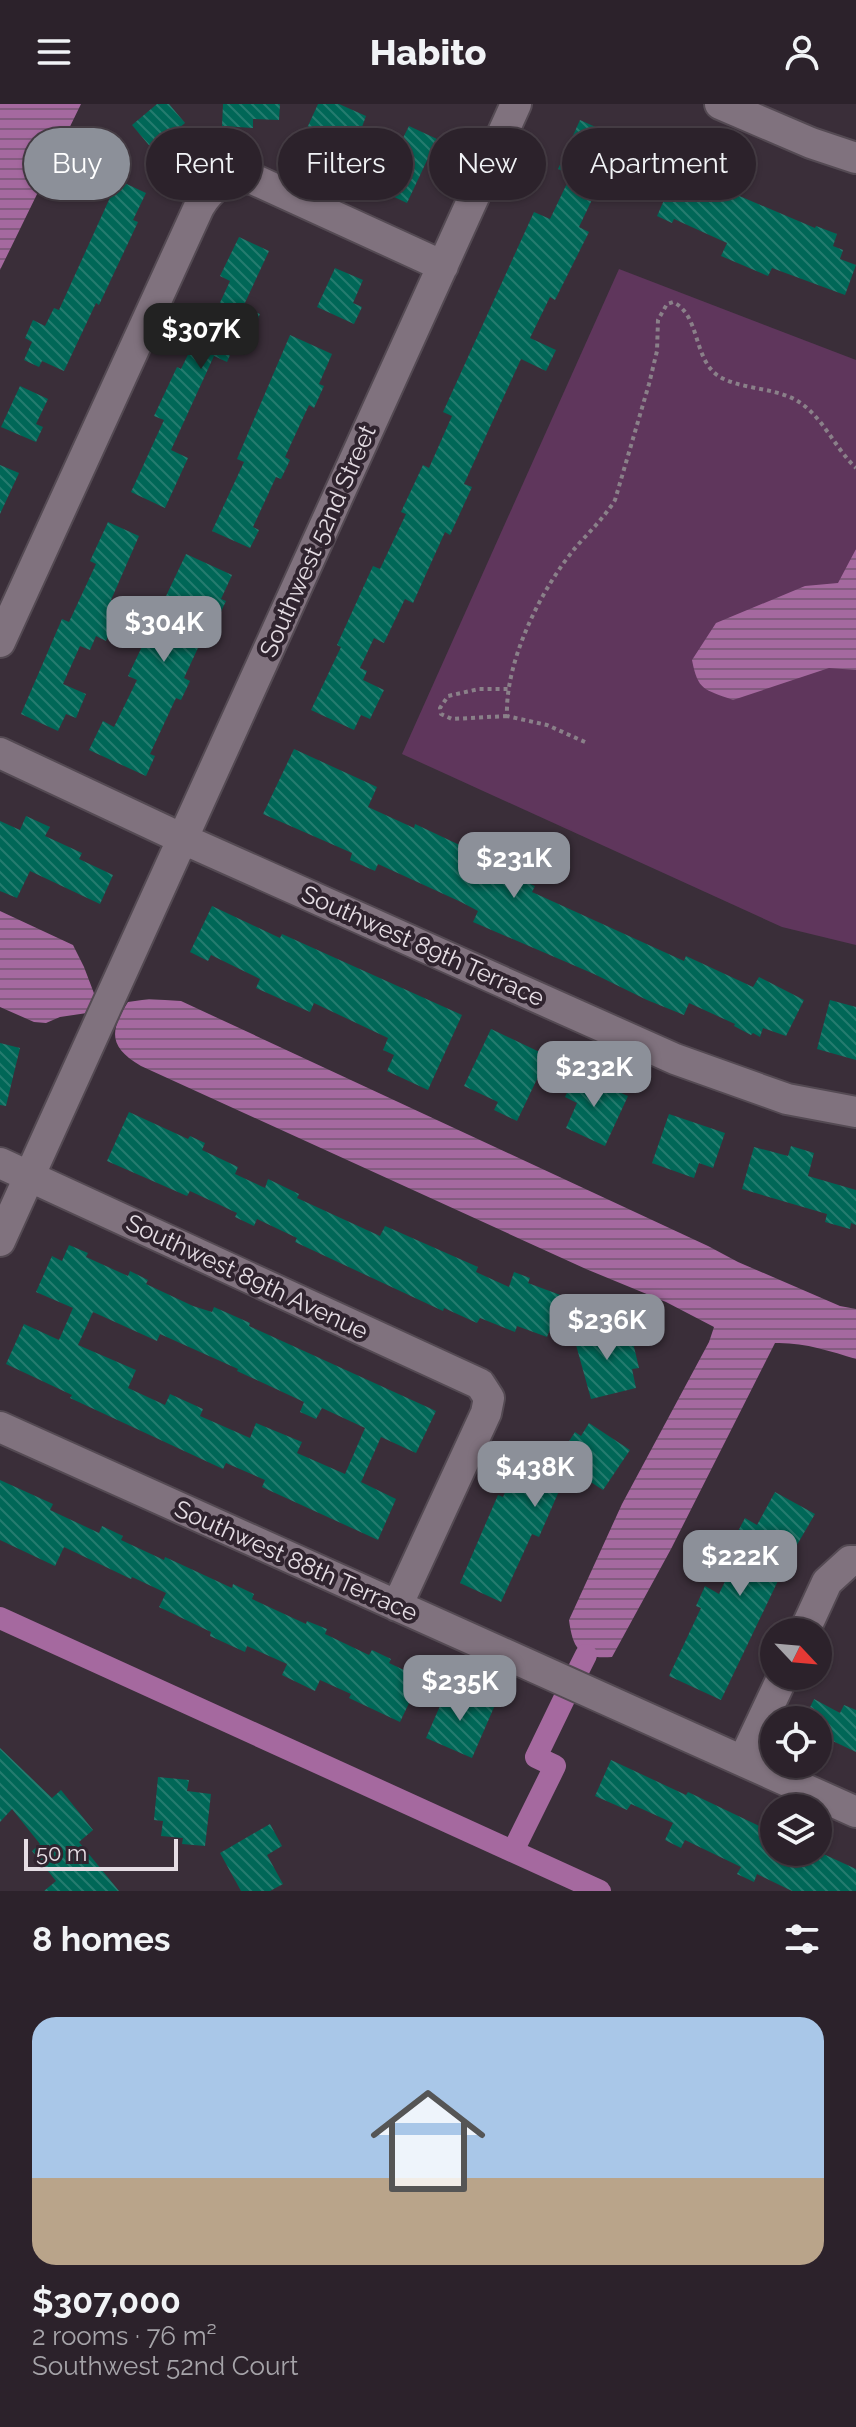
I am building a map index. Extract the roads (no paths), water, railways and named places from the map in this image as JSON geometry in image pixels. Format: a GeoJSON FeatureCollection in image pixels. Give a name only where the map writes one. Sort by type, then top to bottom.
{"type":"FeatureCollection","features":[{"type":"Feature","properties":{"kind":"street","name":"Southwest 52nd Street"},"geometry":{"type":"LineString","coordinates":[[0,1241],[516,104]]}},
{"type":"Feature","properties":{"kind":"street"},"geometry":{"type":"LineString","coordinates":[[720,104],[811,143],[856,158]]}},
{"type":"Feature","properties":{"kind":"street"},"geometry":{"type":"LineString","coordinates":[[0,642],[205,197],[224,181],[239,177],[255,180],[443,266]]}},
{"type":"Feature","properties":{"kind":"street","name":"Southwest 89th Terrace"},"geometry":{"type":"LineString","coordinates":[[0,753],[183,839],[675,1059],[787,1099],[856,1112]]}},
{"type":"Feature","properties":{"kind":"street","name":"Southwest 89th Avenue"},"geometry":{"type":"LineString","coordinates":[[0,1163],[480,1384],[502,1397],[486,1413],[397,1606]]}},
{"type":"Feature","properties":{"kind":"street","name":"Southwest 88th Terrace"},"geometry":{"type":"LineString","coordinates":[[0,1427],[856,1812]]}},
{"type":"Feature","properties":{"kind":"street"},"geometry":{"type":"LineString","coordinates":[[810,1618],[827,1582],[853,1561]]}},
{"type":"Feature","properties":{"kind":"street"},"geometry":{"type":"LineString","coordinates":[[743,1761],[776,1690]]}},
{"type":"Feature","properties":{"kind":"waterway"},"geometry":{"type":"LineString","coordinates":[[0,1618],[600,1891]]}},
{"type":"Feature","properties":{"kind":"waterway"},"geometry":{"type":"LineString","coordinates":[[578,1671],[586,1655]]}},
{"type":"Feature","properties":{"kind":"waterway"},"geometry":{"type":"LineString","coordinates":[[513,1851],[555,1766],[536,1757],[565,1697]]}}]}
